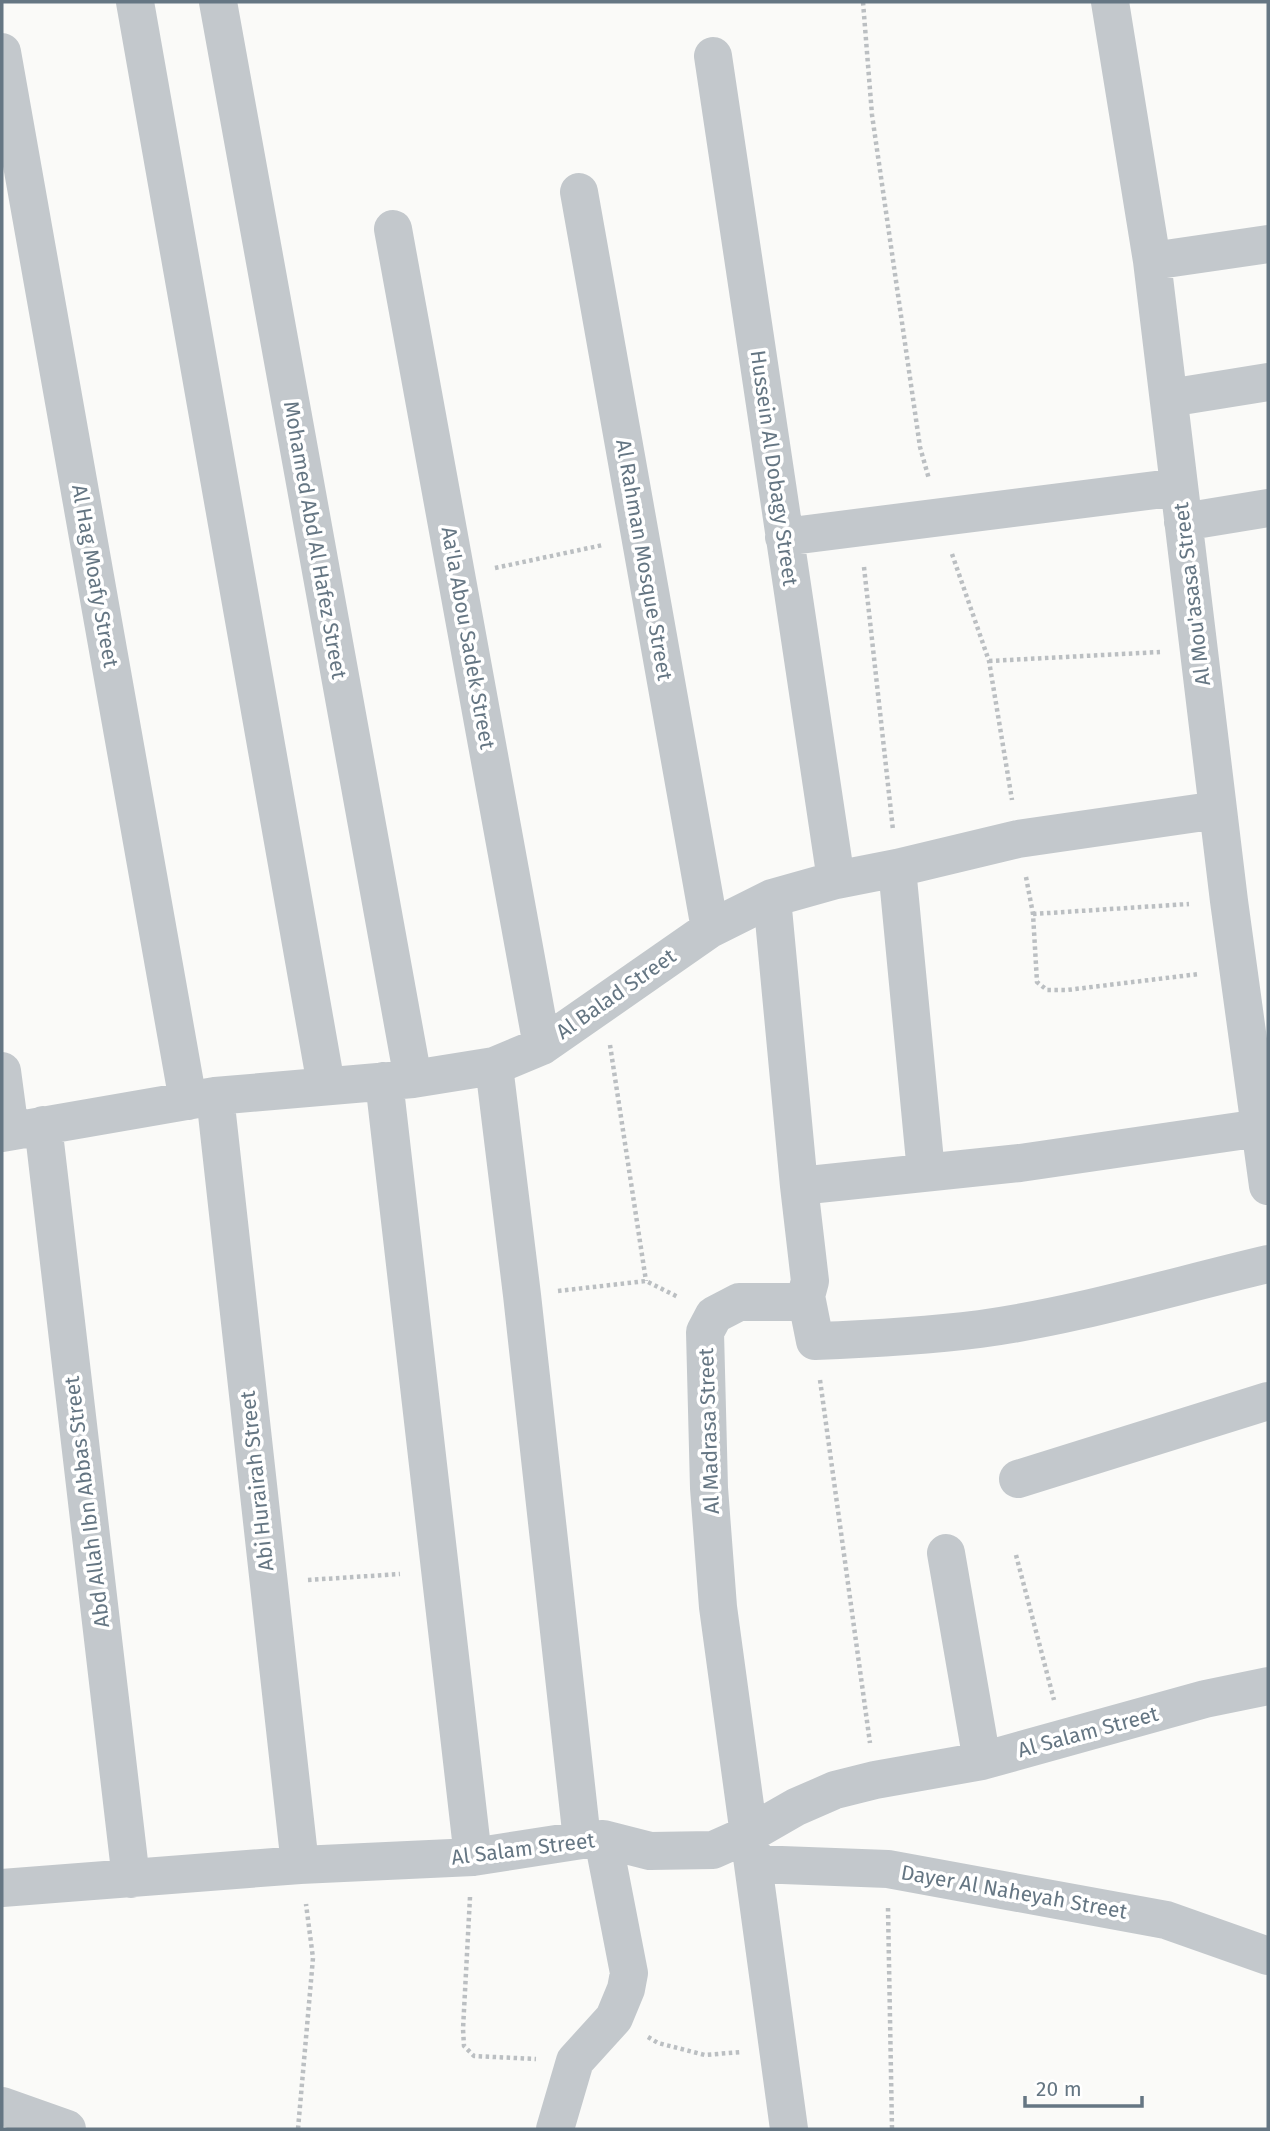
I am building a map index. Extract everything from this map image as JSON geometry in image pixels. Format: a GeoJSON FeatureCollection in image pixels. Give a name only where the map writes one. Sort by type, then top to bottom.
{"type":"FeatureCollection","features":[{"type":"Feature","properties":{"kind":"street"},"geometry":{"type":"LineString","coordinates":[[135,2],[326,1085]]}},
{"type":"Feature","properties":{"kind":"street","name":"Mohamed Abd Al Hafez Street"},"geometry":{"type":"LineString","coordinates":[[218,2],[398,1080],[440,1571],[473,1857]]}},
{"type":"Feature","properties":{"kind":"street","name":"Al Mou'asasa Street"},"geometry":{"type":"LineString","coordinates":[[1110,2],[1152,261],[1229,901],[1268,1186]]}},
{"type":"Feature","properties":{"kind":"street","name":"Al Hag Moafy Street"},"geometry":{"type":"LineString","coordinates":[[2,52],[202,1099]]}},
{"type":"Feature","properties":{"kind":"street","name":"Hussein Al Dobagy Street"},"geometry":{"type":"LineString","coordinates":[[713,55],[835,880]]}},
{"type":"Feature","properties":{"kind":"street","name":"Al Rahman Mosque Street"},"geometry":{"type":"LineString","coordinates":[[579,192],[710,929]]}},
{"type":"Feature","properties":{"kind":"street","name":"Aa'la Abou Sadek Street"},"geometry":{"type":"LineString","coordinates":[[393,229],[542,1046]]}},
{"type":"Feature","properties":{"kind":"street"},"geometry":{"type":"LineString","coordinates":[[1152,261],[1268,244]]}},
{"type":"Feature","properties":{"kind":"street"},"geometry":{"type":"LineString","coordinates":[[1169,398],[1268,382]]}},
{"type":"Feature","properties":{"kind":"street"},"geometry":{"type":"LineString","coordinates":[[785,537],[939,517],[1181,505],[1268,508]]}},
{"type":"Feature","properties":{"kind":"street","name":"Al Balad Street"},"geometry":{"type":"LineString","coordinates":[[19,1129],[202,1099],[398,1080],[494,1066],[542,1046],[710,929],[772,898],[835,880],[1018,839],[1218,810]]}},
{"type":"Feature","properties":{"kind":"street"},"geometry":{"type":"LineString","coordinates":[[897,868],[926,1172]]}},
{"type":"Feature","properties":{"kind":"street"},"geometry":{"type":"LineString","coordinates":[[772,898],[810,1281],[807,1296],[815,1341],[899,1338],[983,1328],[1066,1312],[1268,1264]]}},
{"type":"Feature","properties":{"kind":"street"},"geometry":{"type":"LineString","coordinates":[[494,1066],[593,1839],[629,1973],[614,2018],[575,2062],[555,2129]]}},
{"type":"Feature","properties":{"kind":"street","name":"Abd Allah Ibn Abbas Street"},"geometry":{"type":"LineString","coordinates":[[2,1071],[19,1129],[131,1879]]}},
{"type":"Feature","properties":{"kind":"street","name":"Abi Hurairah Street"},"geometry":{"type":"LineString","coordinates":[[202,1099],[268,1583],[300,1865]]}},
{"type":"Feature","properties":{"kind":"street"},"geometry":{"type":"LineString","coordinates":[[799,1186],[1020,1163],[1260,1128]]}},
{"type":"Feature","properties":{"kind":"street"},"geometry":{"type":"LineString","coordinates":[[713,1315],[739,1302],[796,1302],[807,1296]]}},
{"type":"Feature","properties":{"kind":"street","name":"Al Madrasa Street"},"geometry":{"type":"LineString","coordinates":[[713,1315],[705,1332],[709,1488],[718,1607],[789,2129]]}},
{"type":"Feature","properties":{"kind":"street"},"geometry":{"type":"LineString","coordinates":[[1018,1479],[1268,1401]]}},
{"type":"Feature","properties":{"kind":"street"},"geometry":{"type":"LineString","coordinates":[[946,1553],[982,1761]]}},
{"type":"Feature","properties":{"kind":"street","name":"Al Salam Street"},"geometry":{"type":"LineString","coordinates":[[2,1888],[300,1865],[473,1857],[593,1839],[650,1851],[751,1849],[796,1807],[835,1790],[982,1761],[1205,1699],[1268,1686]]}},
{"type":"Feature","properties":{"kind":"street","name":"Dayer Al Naheyah Street"},"geometry":{"type":"LineString","coordinates":[[751,1849],[888,1869],[1166,1920],[1268,1956]]}},
{"type":"Feature","properties":{"kind":"street"},"geometry":{"type":"LineString","coordinates":[[2,2106],[67,2129]]}},
{"type":"Feature","properties":{"kind":"path"},"geometry":{"type":"LineString","coordinates":[[863,2],[872,115],[920,447],[939,517],[989,660],[1018,839]]}},
{"type":"Feature","properties":{"kind":"path"},"geometry":{"type":"LineString","coordinates":[[860,528],[897,868]]}},
{"type":"Feature","properties":{"kind":"path"},"geometry":{"type":"LineString","coordinates":[[457,576],[640,537]]}},
{"type":"Feature","properties":{"kind":"path"},"geometry":{"type":"LineString","coordinates":[[989,660],[1199,650]]}},
{"type":"Feature","properties":{"kind":"path"},"geometry":{"type":"LineString","coordinates":[[1229,901],[1033,915],[1037,982],[1047,990],[1067,990],[1238,970]]}},
{"type":"Feature","properties":{"kind":"path"},"geometry":{"type":"LineString","coordinates":[[604,1003],[646,1281]]}},
{"type":"Feature","properties":{"kind":"path"},"geometry":{"type":"LineString","coordinates":[[522,1295],[646,1281],[713,1315]]}},
{"type":"Feature","properties":{"kind":"path"},"geometry":{"type":"LineString","coordinates":[[815,1341],[875,1780]]}},
{"type":"Feature","properties":{"kind":"path"},"geometry":{"type":"LineString","coordinates":[[1016,1555],[1052,1693],[1070,1737]]}},
{"type":"Feature","properties":{"kind":"path"},"geometry":{"type":"LineString","coordinates":[[268,1583],[440,1571]]}},
{"type":"Feature","properties":{"kind":"path"},"geometry":{"type":"LineString","coordinates":[[473,1857],[464,2046],[474,2056],[575,2062]]}},
{"type":"Feature","properties":{"kind":"path"},"geometry":{"type":"LineString","coordinates":[[298,2129],[313,1958],[300,1865]]}},
{"type":"Feature","properties":{"kind":"path"},"geometry":{"type":"LineString","coordinates":[[888,1869],[892,2129]]}},
{"type":"Feature","properties":{"kind":"path"},"geometry":{"type":"LineString","coordinates":[[614,2018],[658,2043],[705,2055],[776,2049]]}}]}
